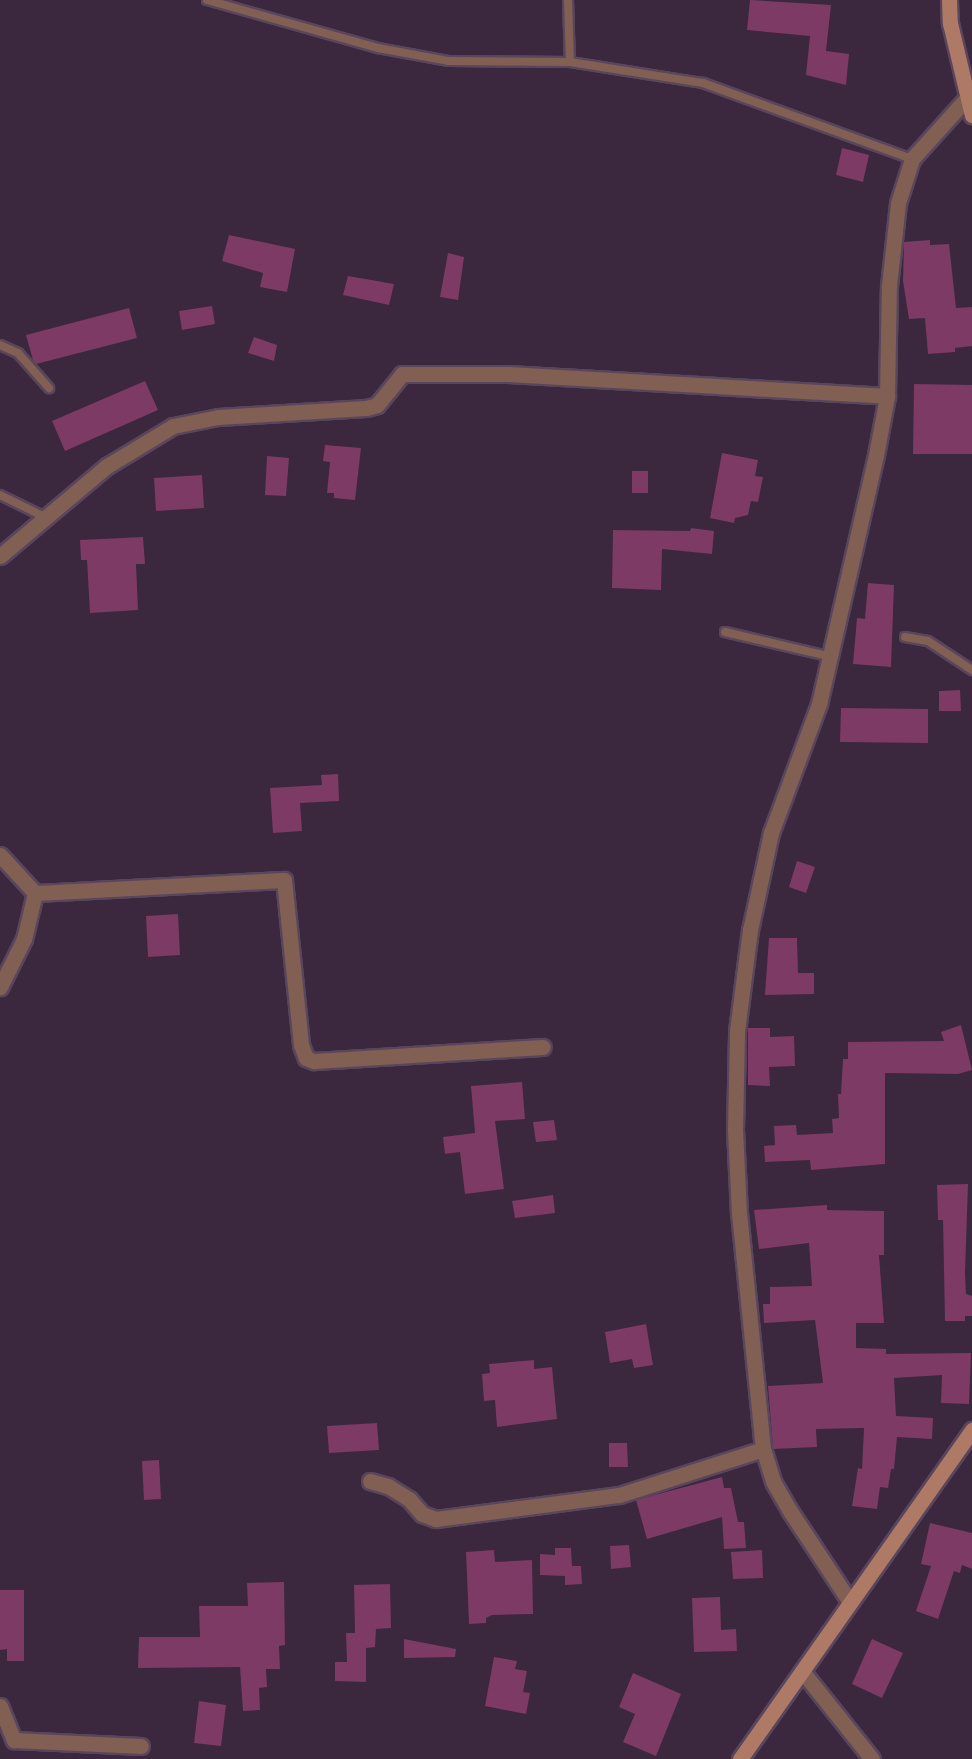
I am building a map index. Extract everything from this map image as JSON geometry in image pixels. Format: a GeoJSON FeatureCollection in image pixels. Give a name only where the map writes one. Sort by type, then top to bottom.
{"type":"FeatureCollection","features":[{"type":"Feature","properties":{"kind":"street"},"geometry":{"type":"LineString","coordinates":[[949,0],[966,99],[972,115]]}},
{"type":"Feature","properties":{"kind":"street"},"geometry":{"type":"LineString","coordinates":[[850,1602],[790,1511],[773,1481],[763,1449],[739,1215],[735,1130],[737,1031],[750,930],[771,833],[810,734],[887,396],[893,253],[898,203],[912,159],[966,99]]}},
{"type":"Feature","properties":{"kind":"street"},"geometry":{"type":"LineString","coordinates":[[0,556],[48,518],[107,466],[173,426],[218,417],[366,408],[377,405],[402,374],[508,374],[887,396]]}},
{"type":"Feature","properties":{"kind":"street"},"geometry":{"type":"LineString","coordinates":[[0,855],[35,893]]}},
{"type":"Feature","properties":{"kind":"street"},"geometry":{"type":"LineString","coordinates":[[35,893],[284,880],[301,1045],[306,1058],[314,1061],[543,1047]]}},
{"type":"Feature","properties":{"kind":"street"},"geometry":{"type":"LineString","coordinates":[[0,987],[24,939],[35,893]]}},
{"type":"Feature","properties":{"kind":"street"},"geometry":{"type":"LineString","coordinates":[[740,1759],[972,1430]]}},
{"type":"Feature","properties":{"kind":"street"},"geometry":{"type":"LineString","coordinates":[[370,1480],[388,1486],[409,1499],[423,1514],[436,1519],[619,1495],[763,1449]]}},
{"type":"Feature","properties":{"kind":"street"},"geometry":{"type":"LineString","coordinates":[[802,1671],[872,1759]]}},
{"type":"Feature","properties":{"kind":"street"},"geometry":{"type":"LineString","coordinates":[[0,1706],[14,1740],[141,1746]]}},
{"type":"Feature","properties":{"kind":"lane"},"geometry":{"type":"LineString","coordinates":[[207,0],[378,48],[448,61],[570,62],[703,83],[912,159]]}},
{"type":"Feature","properties":{"kind":"lane"},"geometry":{"type":"LineString","coordinates":[[568,0],[570,62]]}},
{"type":"Feature","properties":{"kind":"lane"},"geometry":{"type":"LineString","coordinates":[[0,345],[18,353],[49,388]]}},
{"type":"Feature","properties":{"kind":"lane"},"geometry":{"type":"LineString","coordinates":[[0,495],[48,518]]}},
{"type":"Feature","properties":{"kind":"lane"},"geometry":{"type":"LineString","coordinates":[[724,632],[828,656]]}},
{"type":"Feature","properties":{"kind":"lane"},"geometry":{"type":"LineString","coordinates":[[905,637],[928,641],[972,670]]}},
{"type":"Feature","properties":{"kind":"building"},"geometry":{"type":"Polygon","coordinates":[[[750,0],[831,5],[826,51],[849,54],[846,85],[806,75],[810,36],[747,30],[750,0]]]}},
{"type":"Feature","properties":{"kind":"building"},"geometry":{"type":"Polygon","coordinates":[[[842,148],[869,155],[863,182],[836,175],[842,148]]]}},
{"type":"Feature","properties":{"kind":"building"},"geometry":{"type":"Polygon","coordinates":[[[229,235],[295,249],[287,292],[260,287],[263,273],[222,261],[229,235]]]}},
{"type":"Feature","properties":{"kind":"building"},"geometry":{"type":"Polygon","coordinates":[[[930,240],[930,245],[949,244],[956,308],[972,307],[972,346],[955,348],[955,352],[928,354],[925,318],[909,319],[903,281],[904,242],[930,240]]]}},
{"type":"Feature","properties":{"kind":"building"},"geometry":{"type":"Polygon","coordinates":[[[448,253],[464,257],[458,300],[440,297],[448,253]]]}},
{"type":"Feature","properties":{"kind":"building"},"geometry":{"type":"Polygon","coordinates":[[[348,276],[394,284],[389,305],[343,295],[348,276]]]}},
{"type":"Feature","properties":{"kind":"building"},"geometry":{"type":"Polygon","coordinates":[[[212,306],[215,324],[182,330],[179,311],[212,306]]]}},
{"type":"Feature","properties":{"kind":"building"},"geometry":{"type":"Polygon","coordinates":[[[129,308],[137,338],[36,364],[33,360],[26,335],[129,308]]]}},
{"type":"Feature","properties":{"kind":"building"},"geometry":{"type":"Polygon","coordinates":[[[254,337],[277,345],[274,361],[248,353],[254,337]]]}},
{"type":"Feature","properties":{"kind":"building"},"geometry":{"type":"Polygon","coordinates":[[[145,381],[158,410],[65,451],[52,421],[145,381]]]}},
{"type":"Feature","properties":{"kind":"building"},"geometry":{"type":"Polygon","coordinates":[[[914,384],[972,385],[972,454],[913,454],[914,384]]]}},
{"type":"Feature","properties":{"kind":"building"},"geometry":{"type":"Polygon","coordinates":[[[325,445],[361,448],[355,500],[334,498],[334,493],[327,493],[330,462],[323,461],[325,445]]]}},
{"type":"Feature","properties":{"kind":"building"},"geometry":{"type":"Polygon","coordinates":[[[722,453],[758,460],[755,476],[763,477],[758,502],[751,501],[748,515],[735,518],[734,523],[710,518],[722,453]]]}},
{"type":"Feature","properties":{"kind":"building"},"geometry":{"type":"Polygon","coordinates":[[[267,456],[289,458],[286,496],[265,495],[267,456]]]}},
{"type":"Feature","properties":{"kind":"building"},"geometry":{"type":"Polygon","coordinates":[[[632,471],[648,471],[648,493],[632,493],[632,471]]]}},
{"type":"Feature","properties":{"kind":"building"},"geometry":{"type":"Polygon","coordinates":[[[202,475],[204,508],[156,511],[154,478],[202,475]]]}},
{"type":"Feature","properties":{"kind":"building"},"geometry":{"type":"Polygon","coordinates":[[[691,528],[714,531],[712,554],[662,549],[661,590],[612,588],[613,530],[690,531],[691,528]]]}},
{"type":"Feature","properties":{"kind":"building"},"geometry":{"type":"Polygon","coordinates":[[[143,537],[145,564],[136,564],[138,610],[90,613],[87,560],[81,560],[80,540],[143,537]]]}},
{"type":"Feature","properties":{"kind":"building"},"geometry":{"type":"Polygon","coordinates":[[[868,583],[894,585],[891,667],[853,664],[857,618],[865,619],[868,583]]]}},
{"type":"Feature","properties":{"kind":"building"},"geometry":{"type":"Polygon","coordinates":[[[960,690],[961,711],[939,711],[939,691],[960,690]]]}},
{"type":"Feature","properties":{"kind":"building"},"geometry":{"type":"Polygon","coordinates":[[[841,708],[928,709],[928,743],[840,742],[841,708]]]}},
{"type":"Feature","properties":{"kind":"building"},"geometry":{"type":"Polygon","coordinates":[[[338,774],[339,801],[300,803],[302,831],[273,833],[270,788],[322,785],[321,775],[338,774]]]}},
{"type":"Feature","properties":{"kind":"building"},"geometry":{"type":"Polygon","coordinates":[[[797,861],[815,867],[806,893],[789,887],[797,861]]]}},
{"type":"Feature","properties":{"kind":"building"},"geometry":{"type":"Polygon","coordinates":[[[178,914],[180,955],[148,957],[146,916],[178,914]]]}},
{"type":"Feature","properties":{"kind":"building"},"geometry":{"type":"Polygon","coordinates":[[[769,938],[797,938],[798,973],[814,973],[814,994],[765,995],[769,938]]]}},
{"type":"Feature","properties":{"kind":"building"},"geometry":{"type":"Polygon","coordinates":[[[961,1025],[972,1070],[958,1074],[885,1073],[885,1164],[811,1170],[810,1160],[765,1162],[764,1146],[775,1145],[774,1126],[796,1125],[797,1135],[833,1133],[832,1119],[839,1118],[838,1094],[841,1094],[843,1059],[848,1059],[848,1042],[944,1041],[941,1032],[961,1025]]]}},
{"type":"Feature","properties":{"kind":"building"},"geometry":{"type":"Polygon","coordinates":[[[748,1028],[770,1028],[770,1037],[794,1036],[795,1066],[769,1067],[770,1086],[748,1085],[748,1028]]]}},
{"type":"Feature","properties":{"kind":"building"},"geometry":{"type":"Polygon","coordinates":[[[522,1082],[525,1119],[495,1121],[504,1189],[465,1194],[460,1152],[445,1154],[443,1137],[475,1133],[471,1086],[522,1082]]]}},
{"type":"Feature","properties":{"kind":"building"},"geometry":{"type":"Polygon","coordinates":[[[554,1120],[557,1140],[536,1142],[533,1122],[554,1120]]]}},
{"type":"Feature","properties":{"kind":"building"},"geometry":{"type":"Polygon","coordinates":[[[968,1184],[965,1273],[966,1294],[972,1296],[972,1316],[965,1316],[965,1321],[945,1321],[943,1220],[938,1220],[937,1185],[968,1184]]]}},
{"type":"Feature","properties":{"kind":"building"},"geometry":{"type":"Polygon","coordinates":[[[553,1195],[555,1213],[515,1218],[512,1201],[553,1195]]]}},
{"type":"Feature","properties":{"kind":"building"},"geometry":{"type":"Polygon","coordinates":[[[827,1205],[827,1210],[884,1211],[884,1255],[879,1255],[884,1323],[856,1323],[856,1348],[886,1349],[886,1354],[971,1353],[969,1404],[941,1403],[942,1375],[894,1378],[896,1416],[933,1418],[932,1439],[897,1437],[894,1469],[891,1469],[888,1488],[880,1487],[877,1509],[852,1506],[858,1468],[862,1469],[864,1428],[816,1429],[817,1447],[773,1449],[768,1386],[823,1383],[815,1320],[764,1323],[763,1304],[770,1304],[770,1287],[812,1286],[809,1243],[759,1249],[754,1210],[827,1205]]]}},
{"type":"Feature","properties":{"kind":"building"},"geometry":{"type":"Polygon","coordinates":[[[646,1324],[653,1365],[634,1368],[632,1359],[610,1363],[605,1332],[646,1324]]]}},
{"type":"Feature","properties":{"kind":"building"},"geometry":{"type":"Polygon","coordinates":[[[534,1360],[534,1369],[552,1367],[557,1419],[497,1427],[495,1400],[484,1401],[482,1374],[490,1373],[489,1364],[534,1360]]]}},
{"type":"Feature","properties":{"kind":"building"},"geometry":{"type":"Polygon","coordinates":[[[377,1423],[379,1450],[329,1453],[327,1426],[377,1423]]]}},
{"type":"Feature","properties":{"kind":"building"},"geometry":{"type":"Polygon","coordinates":[[[609,1443],[627,1443],[628,1467],[609,1467],[609,1443]]]}},
{"type":"Feature","properties":{"kind":"building"},"geometry":{"type":"Polygon","coordinates":[[[159,1460],[161,1499],[144,1500],[142,1461],[159,1460]]]}},
{"type":"Feature","properties":{"kind":"building"},"geometry":{"type":"Polygon","coordinates":[[[722,1477],[724,1488],[731,1488],[738,1522],[744,1522],[746,1548],[724,1549],[722,1517],[647,1539],[636,1500],[722,1477]]]}},
{"type":"Feature","properties":{"kind":"building"},"geometry":{"type":"Polygon","coordinates":[[[930,1523],[972,1533],[972,1569],[962,1565],[960,1573],[954,1571],[938,1619],[916,1611],[931,1566],[921,1564],[930,1523]]]}},
{"type":"Feature","properties":{"kind":"building"},"geometry":{"type":"Polygon","coordinates":[[[629,1545],[631,1567],[611,1569],[610,1546],[629,1545]]]}},
{"type":"Feature","properties":{"kind":"building"},"geometry":{"type":"Polygon","coordinates":[[[555,1548],[571,1548],[572,1566],[581,1566],[582,1584],[565,1585],[565,1576],[540,1575],[540,1554],[555,1555],[555,1548]]]}},
{"type":"Feature","properties":{"kind":"building"},"geometry":{"type":"Polygon","coordinates":[[[494,1550],[495,1562],[532,1560],[533,1614],[492,1615],[486,1618],[486,1623],[469,1624],[466,1552],[494,1550]]]}},
{"type":"Feature","properties":{"kind":"building"},"geometry":{"type":"Polygon","coordinates":[[[762,1550],[763,1578],[733,1579],[731,1552],[762,1550]]]}},
{"type":"Feature","properties":{"kind":"building"},"geometry":{"type":"Polygon","coordinates":[[[284,1582],[285,1645],[279,1646],[280,1669],[266,1669],[267,1687],[259,1688],[260,1710],[243,1711],[240,1667],[138,1668],[139,1637],[200,1637],[199,1606],[248,1606],[247,1583],[284,1582]]]}},
{"type":"Feature","properties":{"kind":"building"},"geometry":{"type":"Polygon","coordinates":[[[390,1584],[391,1628],[376,1629],[375,1647],[366,1648],[366,1682],[335,1681],[335,1662],[347,1662],[346,1633],[355,1633],[354,1585],[390,1584]]]}},
{"type":"Feature","properties":{"kind":"building"},"geometry":{"type":"Polygon","coordinates":[[[0,1590],[24,1590],[24,1661],[7,1661],[7,1649],[0,1650],[0,1590]]]}},
{"type":"Feature","properties":{"kind":"building"},"geometry":{"type":"Polygon","coordinates":[[[720,1597],[721,1630],[736,1629],[737,1651],[694,1652],[692,1598],[720,1597]]]}},
{"type":"Feature","properties":{"kind":"building"},"geometry":{"type":"Polygon","coordinates":[[[404,1639],[456,1649],[455,1657],[404,1658],[404,1639]]]}},
{"type":"Feature","properties":{"kind":"building"},"geometry":{"type":"Polygon","coordinates":[[[872,1639],[903,1653],[882,1698],[852,1684],[872,1639]]]}},
{"type":"Feature","properties":{"kind":"building"},"geometry":{"type":"Polygon","coordinates":[[[494,1657],[517,1661],[515,1669],[527,1671],[523,1692],[530,1693],[526,1714],[485,1706],[494,1657]]]}},
{"type":"Feature","properties":{"kind":"building"},"geometry":{"type":"Polygon","coordinates":[[[633,1673],[681,1694],[656,1756],[623,1742],[635,1714],[619,1707],[633,1673]]]}},
{"type":"Feature","properties":{"kind":"building"},"geometry":{"type":"Polygon","coordinates":[[[199,1701],[226,1705],[221,1746],[194,1743],[199,1701]]]}}]}
